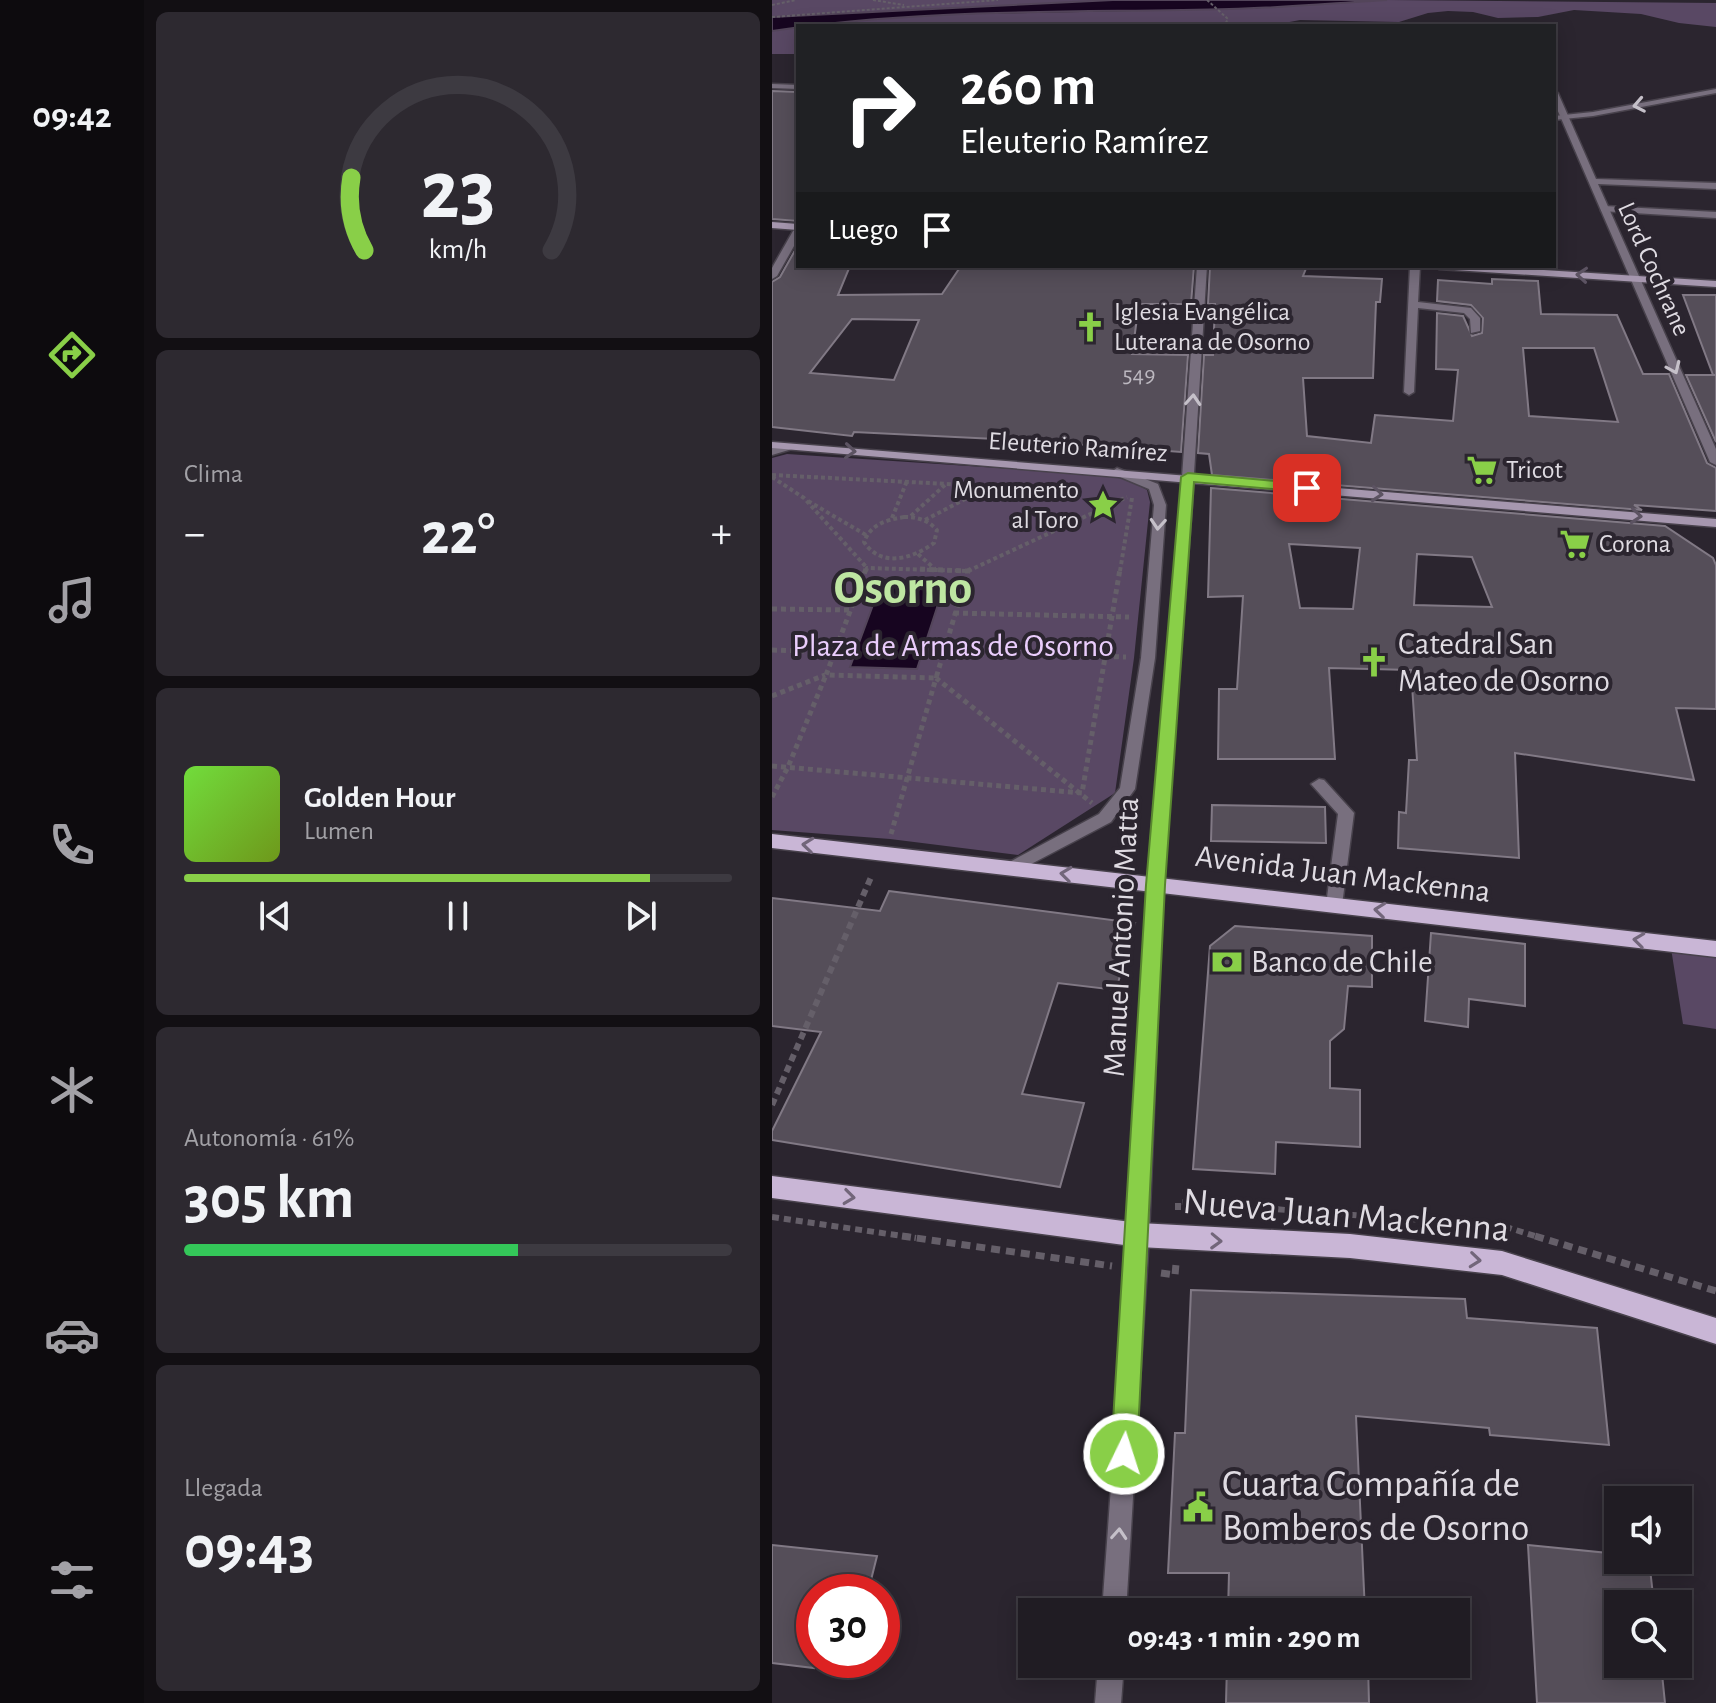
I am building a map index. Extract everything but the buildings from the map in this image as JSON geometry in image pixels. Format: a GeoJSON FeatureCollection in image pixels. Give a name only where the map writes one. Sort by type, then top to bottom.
{"type":"FeatureCollection","features":[{"type":"Feature","properties":{"kind":"main road"},"geometry":{"type":"LineString","coordinates":[[772,225],[796,229]]}},
{"type":"Feature","properties":{"kind":"main road"},"geometry":{"type":"LineString","coordinates":[[1469,268],[1716,284]]}},
{"type":"Feature","properties":{"kind":"main road","name":"Eleuterio Ramírez"},"geometry":{"type":"LineString","coordinates":[[772,445],[1716,523]]}},
{"type":"Feature","properties":{"kind":"main road","name":"Avenida Juan Mackenna"},"geometry":{"type":"LineString","coordinates":[[772,841],[886,846],[1012,868],[1716,949]]}},
{"type":"Feature","properties":{"kind":"main road","name":"Nueva Juan Mackenna"},"geometry":{"type":"LineString","coordinates":[[772,1187],[1139,1235],[1350,1246],[1502,1263],[1716,1331]]}},
{"type":"Feature","properties":{"kind":"street"},"geometry":{"type":"LineString","coordinates":[[772,86],[796,87]]}},
{"type":"Feature","properties":{"kind":"street"},"geometry":{"type":"LineString","coordinates":[[1559,118],[1716,91]]}},
{"type":"Feature","properties":{"kind":"street","name":"Lord Cochrane"},"geometry":{"type":"LineString","coordinates":[[1559,118],[1604,209],[1716,462]]}},
{"type":"Feature","properties":{"kind":"street"},"geometry":{"type":"LineString","coordinates":[[1591,181],[1716,186]]}},
{"type":"Feature","properties":{"kind":"street"},"geometry":{"type":"LineString","coordinates":[[1604,209],[1716,215]]}},
{"type":"Feature","properties":{"kind":"street"},"geometry":{"type":"LineString","coordinates":[[772,276],[796,233]]}},
{"type":"Feature","properties":{"kind":"street","name":"Manuel Antonio Matta"},"geometry":{"type":"LineString","coordinates":[[1115,1598],[1139,1235],[1155,885],[1202,268]]}},
{"type":"Feature","properties":{"kind":"street"},"geometry":{"type":"LineString","coordinates":[[1409,392],[1415,268]]}},
{"type":"Feature","properties":{"kind":"street"},"geometry":{"type":"LineString","coordinates":[[1412,304],[1467,310],[1475,318],[1475,331]]}},
{"type":"Feature","properties":{"kind":"street"},"geometry":{"type":"LineString","coordinates":[[772,452],[788,447]]}},
{"type":"Feature","properties":{"kind":"street","name":"Manuel Antonio Matta"},"geometry":{"type":"LineString","coordinates":[[1012,868],[1105,818],[1127,789],[1148,658],[1160,505],[1154,487],[1117,472]]}},
{"type":"Feature","properties":{"kind":"street"},"geometry":{"type":"LineString","coordinates":[[1319,784],[1346,813],[1334,905]]}},
{"type":"Feature","properties":{"kind":"street"},"geometry":{"type":"LineString","coordinates":[[1108,1703],[1110,1678]]}},
{"type":"Feature","properties":{"kind":"path"},"geometry":{"type":"LineString","coordinates":[[772,5],[796,0]]}},
{"type":"Feature","properties":{"kind":"path"},"geometry":{"type":"LineString","coordinates":[[873,0],[916,6]]}},
{"type":"Feature","properties":{"kind":"path"},"geometry":{"type":"LineString","coordinates":[[772,17],[998,0]]}},
{"type":"Feature","properties":{"kind":"path"},"geometry":{"type":"LineString","coordinates":[[1207,0],[1228,19],[1225,24]]}},
{"type":"Feature","properties":{"kind":"path"},"geometry":{"type":"LineString","coordinates":[[772,476],[1022,488]]}},
{"type":"Feature","properties":{"kind":"path"},"geometry":{"type":"LineString","coordinates":[[772,476],[866,535]]}},
{"type":"Feature","properties":{"kind":"path"},"geometry":{"type":"LineString","coordinates":[[892,518],[907,481]]}},
{"type":"Feature","properties":{"kind":"path"},"geometry":{"type":"LineString","coordinates":[[910,517],[947,483]]}},
{"type":"Feature","properties":{"kind":"path"},"geometry":{"type":"LineString","coordinates":[[925,520],[990,486]]}},
{"type":"Feature","properties":{"kind":"path"},"geometry":{"type":"LineString","coordinates":[[1117,493],[1133,494]]}},
{"type":"Feature","properties":{"kind":"path"},"geometry":{"type":"LineString","coordinates":[[804,498],[867,568],[968,571],[1133,494]]}},
{"type":"Feature","properties":{"kind":"path"},"geometry":{"type":"LineString","coordinates":[[1082,793],[1133,494]]}},
{"type":"Feature","properties":{"kind":"path"},"geometry":{"type":"LineString","coordinates":[[873,554],[894,558],[918,554],[927,549],[937,536],[937,530],[925,520],[910,517],[892,518],[872,528],[866,535],[866,548],[873,554],[890,568]]}},
{"type":"Feature","properties":{"kind":"path"},"geometry":{"type":"LineString","coordinates":[[918,554],[936,570]]}},
{"type":"Feature","properties":{"kind":"path"},"geometry":{"type":"LineString","coordinates":[[772,797],[788,767],[836,652],[867,568]]}},
{"type":"Feature","properties":{"kind":"path"},"geometry":{"type":"LineString","coordinates":[[772,1105],[886,846],[968,571]]}},
{"type":"Feature","properties":{"kind":"path"},"geometry":{"type":"LineString","coordinates":[[772,609],[851,610]]}},
{"type":"Feature","properties":{"kind":"path"},"geometry":{"type":"LineString","coordinates":[[954,613],[1151,617]]}},
{"type":"Feature","properties":{"kind":"path"},"geometry":{"type":"LineString","coordinates":[[772,650],[836,652]]}},
{"type":"Feature","properties":{"kind":"path"},"geometry":{"type":"LineString","coordinates":[[943,653],[1148,658]]}},
{"type":"Feature","properties":{"kind":"path"},"geometry":{"type":"LineString","coordinates":[[772,696],[826,675],[936,678],[1082,793],[1105,818]]}},
{"type":"Feature","properties":{"kind":"path"},"geometry":{"type":"LineString","coordinates":[[772,766],[1082,793]]}},
{"type":"Feature","properties":{"kind":"green space"},"geometry":{"type":"Polygon","coordinates":[[[772,0],[1116,0],[772,17],[772,0]]]}},
{"type":"Feature","properties":{"kind":"green space"},"geometry":{"type":"Polygon","coordinates":[[[1387,0],[1716,3],[1716,27],[1641,14],[1574,10],[1538,17],[1498,18],[1473,12],[1448,11],[1428,13],[1399,22],[826,24],[922,15],[1234,9],[1387,0]]]}},
{"type":"Feature","properties":{"kind":"green space"},"geometry":{"type":"Polygon","coordinates":[[[796,27],[796,54],[772,54],[772,31],[796,27]]]}},
{"type":"Feature","properties":{"kind":"green space","name":"Plaza de Armas de Osorno"},"geometry":{"type":"Polygon","coordinates":[[[787,454],[1122,476],[1147,490],[1150,502],[1134,658],[1115,793],[1018,855],[890,839],[772,830],[772,458],[787,454]]]}},
{"type":"Feature","properties":{"kind":"green space"},"geometry":{"type":"Polygon","coordinates":[[[1670,942],[1716,947],[1716,1029],[1683,1024],[1670,942]]]}},
{"type":"Feature","properties":{"kind":"shaded area"},"geometry":{"type":"Polygon","coordinates":[[[1113,0],[1387,0],[1249,8],[942,15],[796,24],[796,28],[772,31],[772,17],[1113,0]]]}},
{"type":"Feature","properties":{"kind":"shaded area"},"geometry":{"type":"Polygon","coordinates":[[[883,578],[946,580],[917,669],[850,667],[883,578]]]}},
{"type":"Feature","properties":{"kind":"place","name":"Iglesia Evangélica Luterana de Osorno"},"geometry":{"type":"Point","coordinates":[1090,327]}},
{"type":"Feature","properties":{"kind":"place","name":"Tricot"},"geometry":{"type":"Point","coordinates":[1482,470]}},
{"type":"Feature","properties":{"kind":"place","name":"Monumento al Toro"},"geometry":{"type":"Point","coordinates":[1103,505]}},
{"type":"Feature","properties":{"kind":"place","name":"Corona"},"geometry":{"type":"Point","coordinates":[1575,544]}},
{"type":"Feature","properties":{"kind":"place","name":"Catedral San Mateo de Osorno"},"geometry":{"type":"Point","coordinates":[1374,662]}},
{"type":"Feature","properties":{"kind":"place","name":"Banco de Chile"},"geometry":{"type":"Point","coordinates":[1227,962]}},
{"type":"Feature","properties":{"kind":"place","name":"Cuarta Compañía de Bomberos de Osorno"},"geometry":{"type":"Point","coordinates":[1198,1507]}},
{"type":"Feature","properties":{"kind":"district","name":"Osorno"},"geometry":{"type":"Point","coordinates":[903,589]}},
{"type":"Feature","properties":{"kind":"route"},"geometry":{"type":"LineString","coordinates":[[1124,1454],[1139,1235],[1155,885],[1188,477],[1307,488]]}}]}
